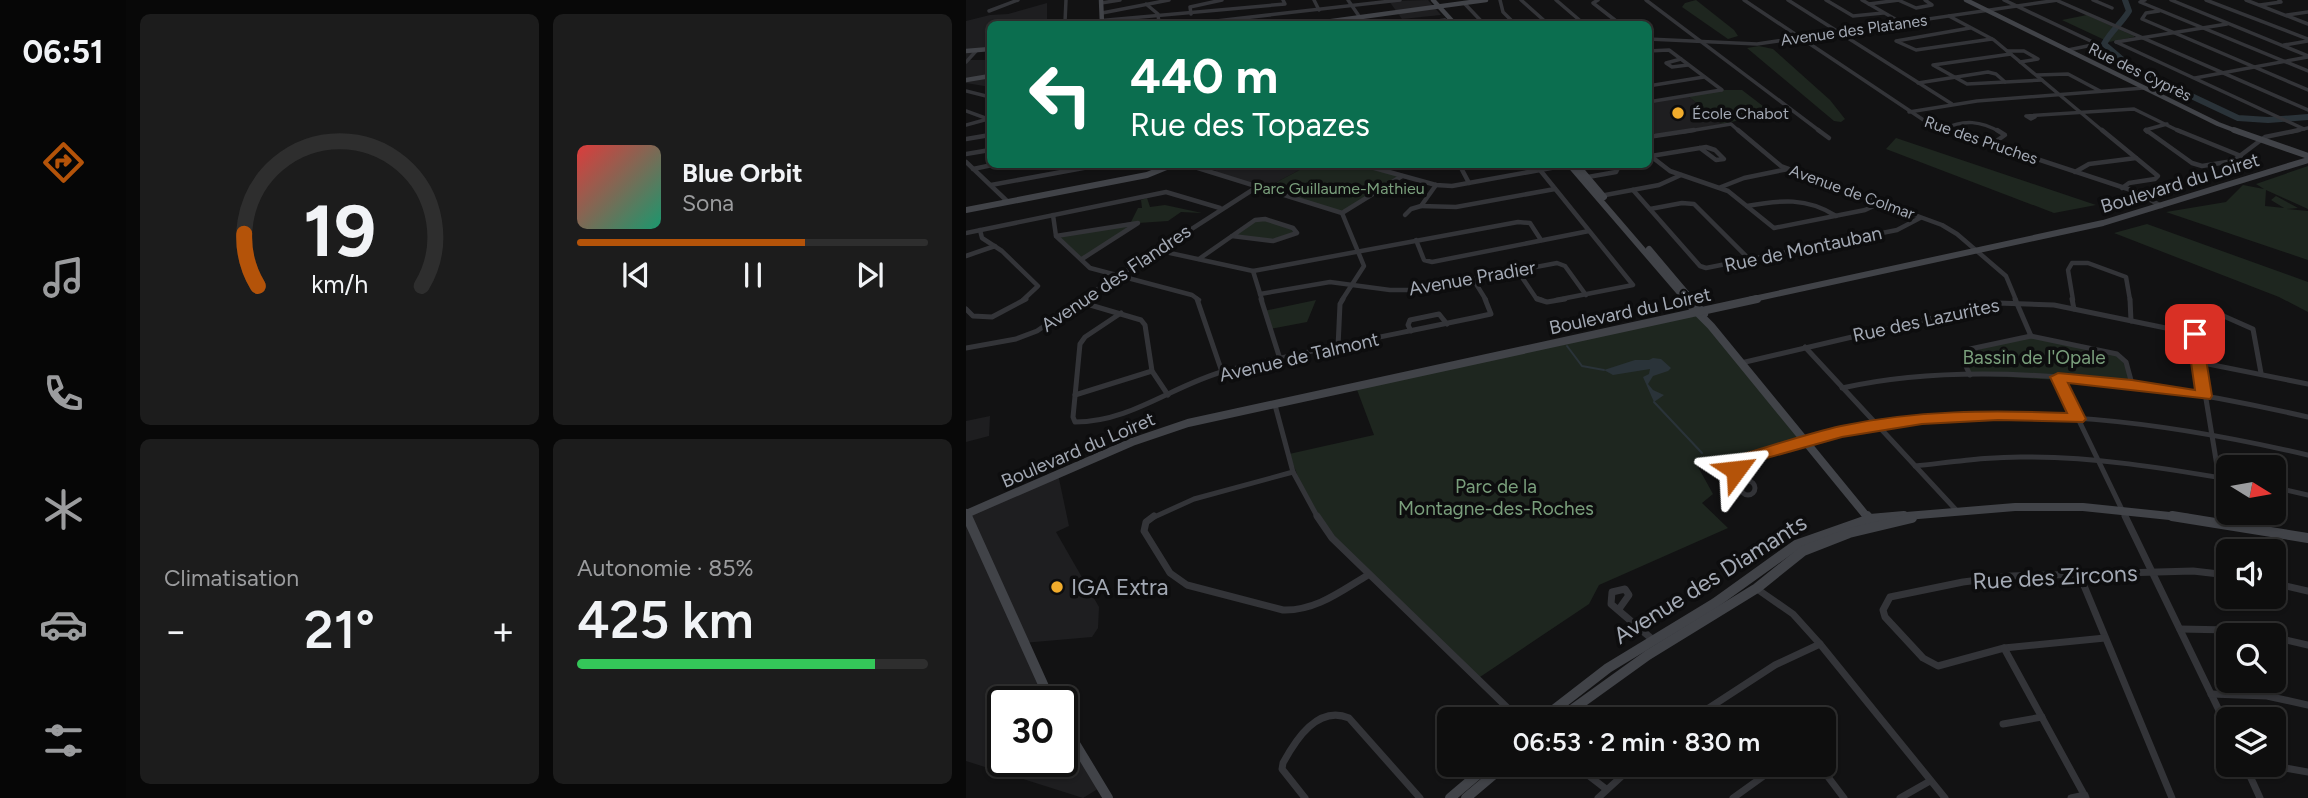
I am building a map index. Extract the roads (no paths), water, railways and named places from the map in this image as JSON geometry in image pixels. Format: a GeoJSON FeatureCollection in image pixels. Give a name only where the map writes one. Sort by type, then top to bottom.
{"type":"FeatureCollection","features":[{"type":"Feature","properties":{"kind":"street"},"geometry":{"type":"LineString","coordinates":[[989,11],[1018,0]]}},
{"type":"Feature","properties":{"kind":"street"},"geometry":{"type":"LineString","coordinates":[[1066,0],[1067,21]]}},
{"type":"Feature","properties":{"kind":"street"},"geometry":{"type":"LineString","coordinates":[[1102,21],[1101,1],[1121,0]]}},
{"type":"Feature","properties":{"kind":"street"},"geometry":{"type":"LineString","coordinates":[[1102,13],[1170,0]]}},
{"type":"Feature","properties":{"kind":"street"},"geometry":{"type":"LineString","coordinates":[[1191,14],[1189,7],[1222,0]]}},
{"type":"Feature","properties":{"kind":"street"},"geometry":{"type":"LineString","coordinates":[[1314,0],[1319,10]]}},
{"type":"Feature","properties":{"kind":"street"},"geometry":{"type":"LineString","coordinates":[[1349,0],[1359,16]]}},
{"type":"Feature","properties":{"kind":"street"},"geometry":{"type":"LineString","coordinates":[[1218,21],[1400,0]]}},
{"type":"Feature","properties":{"kind":"street"},"geometry":{"type":"LineString","coordinates":[[1328,21],[1433,3],[1486,0]]}},
{"type":"Feature","properties":{"kind":"street"},"geometry":{"type":"LineString","coordinates":[[1500,0],[1503,12],[1512,21]]}},
{"type":"Feature","properties":{"kind":"street"},"geometry":{"type":"LineString","coordinates":[[1521,0],[1545,21]]}},
{"type":"Feature","properties":{"kind":"street"},"geometry":{"type":"LineString","coordinates":[[1556,0],[1580,21]]}},
{"type":"Feature","properties":{"kind":"street"},"geometry":{"type":"LineString","coordinates":[[1598,0],[1593,3],[1616,21]]}},
{"type":"Feature","properties":{"kind":"street"},"geometry":{"type":"LineString","coordinates":[[1647,0],[1829,138]]}},
{"type":"Feature","properties":{"kind":"street","name":"Rue des Pruches"},"geometry":{"type":"LineString","coordinates":[[1744,0],[1909,112],[1944,129],[2122,188],[2162,206]]}},
{"type":"Feature","properties":{"kind":"street"},"geometry":{"type":"LineString","coordinates":[[1789,1],[1800,0]]}},
{"type":"Feature","properties":{"kind":"street"},"geometry":{"type":"LineString","coordinates":[[1826,0],[1853,16],[1884,13]]}},
{"type":"Feature","properties":{"kind":"street"},"geometry":{"type":"LineString","coordinates":[[1862,0],[1902,23]]}},
{"type":"Feature","properties":{"kind":"street"},"geometry":{"type":"LineString","coordinates":[[1870,4],[1899,0],[1916,8],[1933,5],[1925,0]]}},
{"type":"Feature","properties":{"kind":"street","name":"Rue des Cyprès"},"geometry":{"type":"LineString","coordinates":[[1966,0],[2218,124],[2308,158]]}},
{"type":"Feature","properties":{"kind":"street"},"geometry":{"type":"LineString","coordinates":[[2004,0],[2097,44],[2068,50]]}},
{"type":"Feature","properties":{"kind":"street"},"geometry":{"type":"LineString","coordinates":[[2057,0],[2308,110]]}},
{"type":"Feature","properties":{"kind":"street","name":"Avenue des Platanes"},"geometry":{"type":"LineString","coordinates":[[1652,40],[1743,45],[2057,0]]}},
{"type":"Feature","properties":{"kind":"street"},"geometry":{"type":"LineString","coordinates":[[2093,0],[2112,8]]}},
{"type":"Feature","properties":{"kind":"street"},"geometry":{"type":"LineString","coordinates":[[2146,0],[2140,2],[2308,71]]}},
{"type":"Feature","properties":{"kind":"street"},"geometry":{"type":"LineString","coordinates":[[2171,0],[2308,56]]}},
{"type":"Feature","properties":{"kind":"street"},"geometry":{"type":"LineString","coordinates":[[2206,0],[2308,40]]}},
{"type":"Feature","properties":{"kind":"street"},"geometry":{"type":"LineString","coordinates":[[2246,0],[2308,24]]}},
{"type":"Feature","properties":{"kind":"street"},"geometry":{"type":"LineString","coordinates":[[2260,5],[2281,2],[2279,0]]}},
{"type":"Feature","properties":{"kind":"street"},"geometry":{"type":"LineString","coordinates":[[1789,1],[1952,104]]}},
{"type":"Feature","properties":{"kind":"street"},"geometry":{"type":"LineString","coordinates":[[1113,21],[1284,2]]}},
{"type":"Feature","properties":{"kind":"street"},"geometry":{"type":"LineString","coordinates":[[1433,3],[1445,20],[1437,21]]}},
{"type":"Feature","properties":{"kind":"street"},"geometry":{"type":"LineString","coordinates":[[1433,3],[1452,21]]}},
{"type":"Feature","properties":{"kind":"street"},"geometry":{"type":"LineString","coordinates":[[1464,3],[1481,21]]}},
{"type":"Feature","properties":{"kind":"street"},"geometry":{"type":"LineString","coordinates":[[1146,4],[1160,21]]}},
{"type":"Feature","properties":{"kind":"street"},"geometry":{"type":"LineString","coordinates":[[2159,11],[2146,13],[2142,19],[2308,90]]}},
{"type":"Feature","properties":{"kind":"street"},"geometry":{"type":"LineString","coordinates":[[2286,15],[2308,12]]}},
{"type":"Feature","properties":{"kind":"street"},"geometry":{"type":"LineString","coordinates":[[1949,16],[1992,39],[2158,176],[2155,179],[2129,183],[2122,188]]}},
{"type":"Feature","properties":{"kind":"street"},"geometry":{"type":"LineString","coordinates":[[2230,24],[2116,42],[2306,128]]}},
{"type":"Feature","properties":{"kind":"street"},"geometry":{"type":"LineString","coordinates":[[1970,27],[1896,41],[1916,50],[1992,39]]}},
{"type":"Feature","properties":{"kind":"street"},"geometry":{"type":"LineString","coordinates":[[1652,36],[1656,39]]}},
{"type":"Feature","properties":{"kind":"street"},"geometry":{"type":"LineString","coordinates":[[2282,45],[2308,40]]}},
{"type":"Feature","properties":{"kind":"street"},"geometry":{"type":"LineString","coordinates":[[966,62],[977,50]]}},
{"type":"Feature","properties":{"kind":"street"},"geometry":{"type":"LineString","coordinates":[[966,51],[987,50]]}},
{"type":"Feature","properties":{"kind":"street"},"geometry":{"type":"LineString","coordinates":[[1652,51],[1667,50],[1722,90],[1652,101]]}},
{"type":"Feature","properties":{"kind":"street"},"geometry":{"type":"LineString","coordinates":[[2007,51],[2024,51],[2038,59],[2020,62]]}},
{"type":"Feature","properties":{"kind":"street"},"geometry":{"type":"LineString","coordinates":[[2011,54],[1933,65],[1967,85],[2042,80]]}},
{"type":"Feature","properties":{"kind":"street"},"geometry":{"type":"LineString","coordinates":[[2194,78],[2308,56]]}},
{"type":"Feature","properties":{"kind":"street"},"geometry":{"type":"LineString","coordinates":[[1681,59],[1667,64],[1674,67],[1689,65]]}},
{"type":"Feature","properties":{"kind":"street"},"geometry":{"type":"LineString","coordinates":[[1918,83],[1991,72],[2005,82]]}},
{"type":"Feature","properties":{"kind":"street"},"geometry":{"type":"LineString","coordinates":[[2037,75],[2068,74],[2103,93]]}},
{"type":"Feature","properties":{"kind":"street"},"geometry":{"type":"LineString","coordinates":[[966,80],[987,76]]}},
{"type":"Feature","properties":{"kind":"street"},"geometry":{"type":"LineString","coordinates":[[1652,85],[1704,77]]}},
{"type":"Feature","properties":{"kind":"street"},"geometry":{"type":"LineString","coordinates":[[1909,112],[1952,104],[2144,88]]}},
{"type":"Feature","properties":{"kind":"street"},"geometry":{"type":"LineString","coordinates":[[966,91],[987,96]]}},
{"type":"Feature","properties":{"kind":"street"},"geometry":{"type":"LineString","coordinates":[[2035,117],[2080,111],[2134,109],[2207,144],[2241,156]]}},
{"type":"Feature","properties":{"kind":"street"},"geometry":{"type":"LineString","coordinates":[[966,111],[987,119]]}},
{"type":"Feature","properties":{"kind":"street"},"geometry":{"type":"LineString","coordinates":[[966,125],[987,119]]}},
{"type":"Feature","properties":{"kind":"street"},"geometry":{"type":"LineString","coordinates":[[1944,129],[1952,125],[1982,121],[2005,135],[1992,145]]}},
{"type":"Feature","properties":{"kind":"street","name":"Avenue de Colmar"},"geometry":{"type":"LineString","coordinates":[[1652,136],[1731,124],[1775,162],[1950,229],[1977,252]]}},
{"type":"Feature","properties":{"kind":"street"},"geometry":{"type":"LineString","coordinates":[[2166,124],[2145,130],[2195,165],[2221,164],[2241,156],[2261,140],[2306,128]]}},
{"type":"Feature","properties":{"kind":"street"},"geometry":{"type":"LineString","coordinates":[[966,139],[987,136]]}},
{"type":"Feature","properties":{"kind":"street"},"geometry":{"type":"LineString","coordinates":[[1652,155],[1700,148],[1713,148],[1724,159],[1716,160],[1700,148]]}},
{"type":"Feature","properties":{"kind":"street"},"geometry":{"type":"LineString","coordinates":[[966,154],[987,150]]}},
{"type":"Feature","properties":{"kind":"street"},"geometry":{"type":"LineString","coordinates":[[1652,157],[1663,167],[1681,175],[1721,187],[1774,228],[1866,210],[1880,203]]}},
{"type":"Feature","properties":{"kind":"street"},"geometry":{"type":"LineString","coordinates":[[2075,172],[2089,164],[2136,158]]}},
{"type":"Feature","properties":{"kind":"street","name":"Boulevard du Loiret"},"geometry":{"type":"LineString","coordinates":[[966,514],[1157,433],[2103,223],[2308,158]]}},
{"type":"Feature","properties":{"kind":"street"},"geometry":{"type":"LineString","coordinates":[[966,162],[1007,201]]}},
{"type":"Feature","properties":{"kind":"street"},"geometry":{"type":"LineString","coordinates":[[973,169],[987,166]]}},
{"type":"Feature","properties":{"kind":"street"},"geometry":{"type":"LineString","coordinates":[[991,185],[1083,168]]}},
{"type":"Feature","properties":{"kind":"street"},"geometry":{"type":"LineString","coordinates":[[1136,177],[1155,168]]}},
{"type":"Feature","properties":{"kind":"street"},"geometry":{"type":"LineString","coordinates":[[966,210],[1136,177],[1162,168]]}},
{"type":"Feature","properties":{"kind":"street"},"geometry":{"type":"LineString","coordinates":[[1198,168],[1342,213],[1359,250],[1364,269],[1340,304],[1338,346]]}},
{"type":"Feature","properties":{"kind":"street"},"geometry":{"type":"LineString","coordinates":[[1374,168],[1436,185],[1468,183],[1553,168]]}},
{"type":"Feature","properties":{"kind":"street"},"geometry":{"type":"LineString","coordinates":[[1461,168],[1468,183]]}},
{"type":"Feature","properties":{"kind":"street"},"geometry":{"type":"LineString","coordinates":[[1575,168],[1699,311],[1873,523]]}},
{"type":"Feature","properties":{"kind":"street"},"geometry":{"type":"LineString","coordinates":[[1576,168],[1588,177],[1600,196]]}},
{"type":"Feature","properties":{"kind":"street"},"geometry":{"type":"LineString","coordinates":[[1588,177],[1614,173],[1617,168]]}},
{"type":"Feature","properties":{"kind":"street"},"geometry":{"type":"LineString","coordinates":[[1721,187],[1744,178],[1789,169]]}},
{"type":"Feature","properties":{"kind":"street"},"geometry":{"type":"LineString","coordinates":[[1517,270],[1541,301],[1550,302],[1633,285],[1540,170]]}},
{"type":"Feature","properties":{"kind":"street"},"geometry":{"type":"LineString","coordinates":[[1600,196],[1666,182],[1681,175]]}},
{"type":"Feature","properties":{"kind":"street"},"geometry":{"type":"LineString","coordinates":[[1342,213],[1402,176]]}},
{"type":"Feature","properties":{"kind":"street"},"geometry":{"type":"LineString","coordinates":[[1421,206],[1436,185]]}},
{"type":"Feature","properties":{"kind":"street","name":"Avenue des Flandres"},"geometry":{"type":"LineString","coordinates":[[966,348],[1028,335],[1220,208],[1257,187]]}},
{"type":"Feature","properties":{"kind":"street"},"geometry":{"type":"LineString","coordinates":[[1405,215],[1411,209],[1421,206],[1456,208],[1555,189]]}},
{"type":"Feature","properties":{"kind":"street","name":"Rue de Montauban"},"geometry":{"type":"LineString","coordinates":[[1633,190],[1702,267],[1711,268],[1897,230],[1920,218]]}},
{"type":"Feature","properties":{"kind":"street"},"geometry":{"type":"LineString","coordinates":[[966,233],[1166,192],[1220,208]]}},
{"type":"Feature","properties":{"kind":"street"},"geometry":{"type":"LineString","coordinates":[[1747,206],[1796,198],[1822,207],[1836,216]]}},
{"type":"Feature","properties":{"kind":"street"},"geometry":{"type":"LineString","coordinates":[[1650,209],[1686,202],[1694,204],[1749,260]]}},
{"type":"Feature","properties":{"kind":"street"},"geometry":{"type":"LineString","coordinates":[[1053,215],[1056,236],[1090,268],[1199,299],[1222,372]]}},
{"type":"Feature","properties":{"kind":"street"},"geometry":{"type":"LineString","coordinates":[[1199,259],[1231,236],[1252,221],[1262,219],[1293,228],[1297,233],[1292,237],[1262,242],[1231,236]]}},
{"type":"Feature","properties":{"kind":"street"},"geometry":{"type":"LineString","coordinates":[[1156,250],[1253,271],[1521,221],[1530,223],[1541,240]]}},
{"type":"Feature","properties":{"kind":"street"},"geometry":{"type":"LineString","coordinates":[[1056,236],[1138,223],[1082,259]]}},
{"type":"Feature","properties":{"kind":"street"},"geometry":{"type":"LineString","coordinates":[[966,309],[970,316],[976,319],[995,316],[1037,289],[1037,284],[995,246],[982,238],[980,230]]}},
{"type":"Feature","properties":{"kind":"street"},"geometry":{"type":"LineString","coordinates":[[1416,240],[1424,260],[1432,262],[1589,231]]}},
{"type":"Feature","properties":{"kind":"street"},"geometry":{"type":"LineString","coordinates":[[966,256],[995,246]]}},
{"type":"Feature","properties":{"kind":"street"},"geometry":{"type":"LineString","coordinates":[[1977,252],[2006,276],[2031,335]]}},
{"type":"Feature","properties":{"kind":"street"},"geometry":{"type":"LineString","coordinates":[[2074,309],[2068,270],[2072,263],[2080,262],[2126,277],[2132,321]]}},
{"type":"Feature","properties":{"kind":"street","name":"Avenue Pradier"},"geometry":{"type":"LineString","coordinates":[[1260,294],[1320,282],[1402,291],[1552,263],[1563,264],[1586,295]]}},
{"type":"Feature","properties":{"kind":"street"},"geometry":{"type":"LineString","coordinates":[[1253,271],[1280,359]]}},
{"type":"Feature","properties":{"kind":"street","name":"Avenue de Talmont"},"geometry":{"type":"LineString","coordinates":[[1121,313],[1085,337],[1080,344],[1073,417],[1075,422],[1084,423],[1119,416],[1222,372],[1492,313],[1473,279]]}},
{"type":"Feature","properties":{"kind":"street"},"geometry":{"type":"LineString","coordinates":[[1080,302],[1143,322],[1152,371],[1168,395]]}},
{"type":"Feature","properties":{"kind":"street","name":"Rue des Lazurites"},"geometry":{"type":"LineString","coordinates":[[1741,363],[1980,305],[2019,304],[2074,309],[2195,334]]}},
{"type":"Feature","properties":{"kind":"street"},"geometry":{"type":"LineString","coordinates":[[2216,459],[2192,314],[2198,309],[2210,310],[2249,326],[2255,333],[2261,373]]}},
{"type":"Feature","properties":{"kind":"street"},"geometry":{"type":"LineString","coordinates":[[1411,331],[1408,325],[1410,320],[1423,316],[1439,314],[1447,324]]}},
{"type":"Feature","properties":{"kind":"street"},"geometry":{"type":"LineString","coordinates":[[1970,375],[1964,362],[1965,353],[1970,349],[2031,335],[2117,354],[2126,362],[2132,384]]}},
{"type":"Feature","properties":{"kind":"street"},"geometry":{"type":"LineString","coordinates":[[1805,347],[1957,511]]}},
{"type":"Feature","properties":{"kind":"street"},"geometry":{"type":"LineString","coordinates":[[2198,362],[2308,384]]}},
{"type":"Feature","properties":{"kind":"street"},"geometry":{"type":"LineString","coordinates":[[1076,395],[1152,371]]}},
{"type":"Feature","properties":{"kind":"street"},"geometry":{"type":"LineString","coordinates":[[1842,388],[1919,377],[2058,377],[2132,384],[2308,417]]}},
{"type":"Feature","properties":{"kind":"street"},"geometry":{"type":"LineString","coordinates":[[2058,377],[2217,707]]}},
{"type":"Feature","properties":{"kind":"street"},"geometry":{"type":"LineString","coordinates":[[1275,405],[1293,472],[1309,504],[1332,538],[1506,707]]}},
{"type":"Feature","properties":{"kind":"street"},"geometry":{"type":"LineString","coordinates":[[1744,483],[1736,470],[1737,463],[1840,432],[1922,419],[1998,415],[2078,419],[2211,435],[2308,455]]}},
{"type":"Feature","properties":{"kind":"street"},"geometry":{"type":"LineString","coordinates":[[1915,466],[1998,457],[2044,457],[2097,461],[2216,477]]}},
{"type":"Feature","properties":{"kind":"street"},"geometry":{"type":"LineString","coordinates":[[1293,472],[1199,498],[1163,512],[1146,522],[1144,531],[1177,581],[1283,610],[1298,611],[1311,607],[1368,575]]}},
{"type":"Feature","properties":{"kind":"street"},"geometry":{"type":"LineString","coordinates":[[2286,490],[2308,496]]}},
{"type":"Feature","properties":{"kind":"street","name":"Avenue des Diamants"},"geometry":{"type":"LineString","coordinates":[[1558,707],[1608,668],[1715,603],[1796,545],[1844,526],[1901,523],[1918,516],[1957,511],[2027,507],[2121,509],[2209,520],[2308,538]]}},
{"type":"Feature","properties":{"kind":"street"},"geometry":{"type":"LineString","coordinates":[[966,514],[1044,686]]}},
{"type":"Feature","properties":{"kind":"street","name":"Avenue des Diamants"},"geometry":{"type":"LineString","coordinates":[[1575,707],[1637,662],[1757,588],[1803,551],[1873,523]]}},
{"type":"Feature","properties":{"kind":"street","name":"Rue des Zircons"},"geometry":{"type":"LineString","coordinates":[[2105,638],[2004,648],[1938,666],[1923,658],[1885,617],[1882,610],[1890,597],[1988,578],[2152,572],[2216,575]]}},
{"type":"Feature","properties":{"kind":"street"},"geometry":{"type":"LineString","coordinates":[[2080,576],[2172,798]]}},
{"type":"Feature","properties":{"kind":"street"},"geometry":{"type":"LineString","coordinates":[[1746,581],[1793,614],[1945,798]]}},
{"type":"Feature","properties":{"kind":"street"},"geometry":{"type":"LineString","coordinates":[[2286,586],[2308,591]]}},
{"type":"Feature","properties":{"kind":"street"},"geometry":{"type":"LineString","coordinates":[[1619,609],[1652,639]]}},
{"type":"Feature","properties":{"kind":"street"},"geometry":{"type":"LineString","coordinates":[[2180,629],[2216,630]]}},
{"type":"Feature","properties":{"kind":"street"},"geometry":{"type":"LineString","coordinates":[[2286,640],[2308,645]]}},
{"type":"Feature","properties":{"kind":"street"},"geometry":{"type":"LineString","coordinates":[[1710,707],[1775,665],[1820,645]]}},
{"type":"Feature","properties":{"kind":"street"},"geometry":{"type":"LineString","coordinates":[[2004,648],[2085,797],[2071,798]]}},
{"type":"Feature","properties":{"kind":"street"},"geometry":{"type":"LineString","coordinates":[[2211,694],[2267,696],[2308,705]]}},
{"type":"Feature","properties":{"kind":"street"},"geometry":{"type":"LineString","coordinates":[[1304,798],[1282,769],[1283,763],[1304,733],[1327,715],[1340,713],[1349,718],[1420,798]]}},
{"type":"Feature","properties":{"kind":"street"},"geometry":{"type":"LineString","coordinates":[[2003,724],[2042,717]]}},
{"type":"Feature","properties":{"kind":"street"},"geometry":{"type":"LineString","coordinates":[[1078,751],[1108,798]]}},
{"type":"Feature","properties":{"kind":"street"},"geometry":{"type":"LineString","coordinates":[[2286,768],[2308,772]]}},
{"type":"Feature","properties":{"kind":"street"},"geometry":{"type":"LineString","coordinates":[[1450,798],[1475,777]]}},
{"type":"Feature","properties":{"kind":"street"},"geometry":{"type":"LineString","coordinates":[[1466,798],[1491,777]]}},
{"type":"Feature","properties":{"kind":"street"},"geometry":{"type":"LineString","coordinates":[[1590,777],[1606,789]]}},
{"type":"Feature","properties":{"kind":"street"},"geometry":{"type":"LineString","coordinates":[[1598,798],[1620,777]]}},
{"type":"Feature","properties":{"kind":"street"},"geometry":{"type":"LineString","coordinates":[[1733,798],[1762,777]]}},
{"type":"Feature","properties":{"kind":"street"},"geometry":{"type":"LineString","coordinates":[[1828,777],[1844,798]]}},
{"type":"Feature","properties":{"kind":"street"},"geometry":{"type":"LineString","coordinates":[[2250,777],[2260,798]]}},
{"type":"Feature","properties":{"kind":"street"},"geometry":{"type":"LineString","coordinates":[[1900,798],[1930,781]]}},
{"type":"Feature","properties":{"kind":"waterway"},"geometry":{"type":"LineString","coordinates":[[2125,0],[2129,11],[2104,44],[2132,68],[2238,118],[2268,120],[2308,117]]}},
{"type":"Feature","properties":{"kind":"waterway"},"geometry":{"type":"LineString","coordinates":[[1567,346],[1582,366],[1604,370]]}},
{"type":"Feature","properties":{"kind":"waterway"},"geometry":{"type":"LineString","coordinates":[[1654,402],[1702,453]]}},
{"type":"Feature","properties":{"kind":"place","name":"École Chabot"},"geometry":{"type":"Point","coordinates":[1678,113]}},
{"type":"Feature","properties":{"kind":"place","name":"IGA Extra"},"geometry":{"type":"Point","coordinates":[1057,587]}},
{"type":"Feature","properties":{"kind":"park label","name":"Parc Guillaume-Mathieu"},"geometry":{"type":"Point","coordinates":[1339,188]}},
{"type":"Feature","properties":{"kind":"park label","name":"Bassin de l'Opale"},"geometry":{"type":"Point","coordinates":[2034,357]}},
{"type":"Feature","properties":{"kind":"park label","name":"Parc de la Montagne-des-Roches"},"geometry":{"type":"Point","coordinates":[1496,497]}}]}
